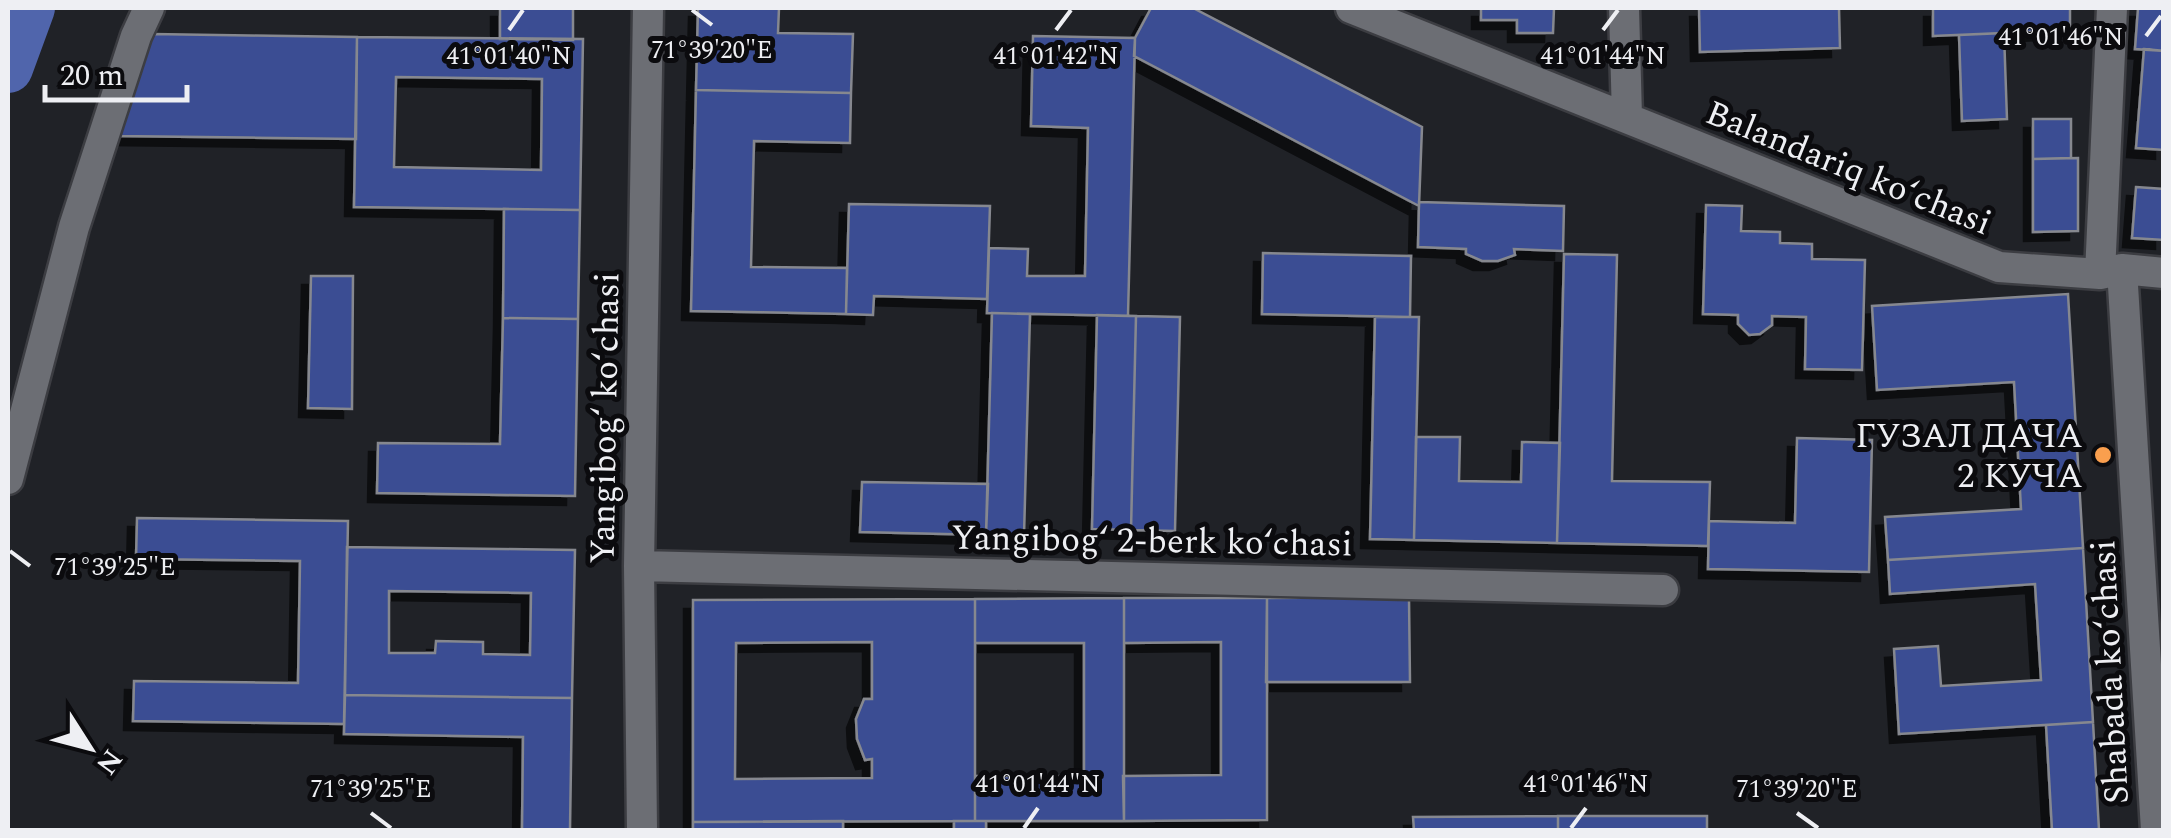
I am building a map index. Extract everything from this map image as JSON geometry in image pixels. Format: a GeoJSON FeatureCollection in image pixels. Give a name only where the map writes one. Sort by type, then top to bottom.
{"type":"FeatureCollection","features":[{"type":"Feature","properties":{"kind":"street"},"geometry":{"type":"LineString","coordinates":[[8,478],[74,227],[148,8]]}},
{"type":"Feature","properties":{"kind":"street","name":"Yangibogʻ koʻchasi"},"geometry":{"type":"LineString","coordinates":[[642,830],[639,566],[648,8]]}},
{"type":"Feature","properties":{"kind":"street","name":"Balandariq koʻchasi"},"geometry":{"type":"LineString","coordinates":[[1351,8],[1998,268],[2164,273]]}},
{"type":"Feature","properties":{"kind":"street"},"geometry":{"type":"LineString","coordinates":[[1624,8],[1627,118]]}},
{"type":"Feature","properties":{"kind":"street","name":"Shabada koʻchasi"},"geometry":{"type":"LineString","coordinates":[[2112,8],[2111,271],[2156,830]]}},
{"type":"Feature","properties":{"kind":"street","name":"Yangibogʻ 2-berk koʻchasi"},"geometry":{"type":"LineString","coordinates":[[639,566],[1663,590]]}},
{"type":"Feature","properties":{"kind":"building"},"geometry":{"type":"Polygon","coordinates":[[[500,8],[573,8],[573,40],[500,39],[500,8]]]}},
{"type":"Feature","properties":{"kind":"building"},"geometry":{"type":"Polygon","coordinates":[[[698,8],[779,8],[778,33],[853,34],[851,93],[696,90],[698,8]]]}},
{"type":"Feature","properties":{"kind":"building"},"geometry":{"type":"Polygon","coordinates":[[[1151,8],[1193,8],[1422,127],[1419,206],[1134,56],[1135,38],[1151,8]]]}},
{"type":"Feature","properties":{"kind":"building"},"geometry":{"type":"Polygon","coordinates":[[[1481,8],[1554,8],[1553,33],[1517,33],[1517,20],[1481,20],[1481,8]]]}},
{"type":"Feature","properties":{"kind":"building"},"geometry":{"type":"Polygon","coordinates":[[[1699,8],[1839,8],[1840,48],[1700,52],[1699,8]]]}},
{"type":"Feature","properties":{"kind":"building"},"geometry":{"type":"Polygon","coordinates":[[[1933,8],[2070,8],[2070,30],[1933,36],[1933,8]]]}},
{"type":"Feature","properties":{"kind":"building"},"geometry":{"type":"Polygon","coordinates":[[[2138,8],[2164,8],[2164,51],[2135,49],[2138,8]]]}},
{"type":"Feature","properties":{"kind":"building"},"geometry":{"type":"Polygon","coordinates":[[[2004,33],[2007,119],[1962,121],[1959,35],[2004,33]]]}},
{"type":"Feature","properties":{"kind":"building"},"geometry":{"type":"Polygon","coordinates":[[[152,34],[357,37],[356,139],[117,136],[152,34]]]}},
{"type":"Feature","properties":{"kind":"building"},"geometry":{"type":"Polygon","coordinates":[[[1033,36],[1135,38],[1128,316],[987,313],[989,248],[1028,249],[1027,276],[1085,276],[1088,128],[1031,126],[1033,36]]]}},
{"type":"Feature","properties":{"kind":"building"},"geometry":{"type":"Polygon","coordinates":[[[357,37],[583,39],[580,210],[354,207],[357,37]],[[396,77],[394,167],[541,170],[542,79],[396,77]]]}},
{"type":"Feature","properties":{"kind":"building"},"geometry":{"type":"Polygon","coordinates":[[[2144,49],[2164,51],[2164,150],[2136,148],[2144,49]]]}},
{"type":"Feature","properties":{"kind":"building"},"geometry":{"type":"Polygon","coordinates":[[[696,90],[851,93],[850,143],[754,141],[751,267],[847,268],[846,314],[691,311],[696,90]]]}},
{"type":"Feature","properties":{"kind":"building"},"geometry":{"type":"Polygon","coordinates":[[[2033,119],[2071,119],[2071,158],[2033,159],[2033,119]]]}},
{"type":"Feature","properties":{"kind":"building"},"geometry":{"type":"Polygon","coordinates":[[[2078,158],[2078,231],[2033,232],[2033,159],[2078,158]]]}},
{"type":"Feature","properties":{"kind":"building"},"geometry":{"type":"Polygon","coordinates":[[[2136,187],[2164,189],[2164,240],[2132,238],[2136,187]]]}},
{"type":"Feature","properties":{"kind":"building"},"geometry":{"type":"Polygon","coordinates":[[[1419,202],[1564,206],[1563,251],[1514,249],[1515,255],[1482,261],[1466,254],[1466,249],[1418,247],[1419,202]]]}},
{"type":"Feature","properties":{"kind":"building"},"geometry":{"type":"Polygon","coordinates":[[[849,204],[990,206],[987,299],[874,296],[873,315],[846,314],[849,204]]]}},
{"type":"Feature","properties":{"kind":"building"},"geometry":{"type":"Polygon","coordinates":[[[1706,205],[1742,206],[1741,231],[1780,232],[1780,243],[1812,244],[1812,259],[1865,260],[1862,370],[1805,369],[1806,317],[1772,316],[1772,325],[1760,334],[1749,335],[1738,324],[1738,315],[1703,314],[1706,205]]]}},
{"type":"Feature","properties":{"kind":"building"},"geometry":{"type":"Polygon","coordinates":[[[504,209],[580,210],[578,319],[503,318],[504,209]]]}},
{"type":"Feature","properties":{"kind":"building"},"geometry":{"type":"Polygon","coordinates":[[[1263,253],[1411,256],[1410,317],[1262,314],[1263,253]]]}},
{"type":"Feature","properties":{"kind":"building"},"geometry":{"type":"Polygon","coordinates":[[[1564,254],[1617,255],[1612,481],[1710,482],[1708,546],[1557,543],[1564,254]]]}},
{"type":"Feature","properties":{"kind":"building"},"geometry":{"type":"Polygon","coordinates":[[[311,276],[353,276],[352,409],[308,408],[311,276]]]}},
{"type":"Feature","properties":{"kind":"building"},"geometry":{"type":"Polygon","coordinates":[[[2068,294],[2083,548],[1888,560],[1885,517],[2021,509],[2014,382],[1877,390],[1872,306],[2068,294]]]}},
{"type":"Feature","properties":{"kind":"building"},"geometry":{"type":"Polygon","coordinates":[[[992,313],[1030,314],[1024,536],[986,535],[992,313]]]}},
{"type":"Feature","properties":{"kind":"building"},"geometry":{"type":"Polygon","coordinates":[[[1097,315],[1136,316],[1131,530],[1092,529],[1097,315]]]}},
{"type":"Feature","properties":{"kind":"building"},"geometry":{"type":"Polygon","coordinates":[[[1136,316],[1180,317],[1175,531],[1131,530],[1136,316]]]}},
{"type":"Feature","properties":{"kind":"building"},"geometry":{"type":"Polygon","coordinates":[[[1375,317],[1419,317],[1414,540],[1370,539],[1375,317]]]}},
{"type":"Feature","properties":{"kind":"building"},"geometry":{"type":"Polygon","coordinates":[[[503,318],[578,319],[575,496],[377,493],[378,443],[500,444],[503,318]]]}},
{"type":"Feature","properties":{"kind":"building"},"geometry":{"type":"Polygon","coordinates":[[[1416,437],[1460,437],[1459,481],[1521,482],[1522,442],[1560,443],[1557,543],[1414,540],[1416,437]]]}},
{"type":"Feature","properties":{"kind":"building"},"geometry":{"type":"Polygon","coordinates":[[[1797,438],[1872,440],[1869,572],[1708,569],[1709,521],[1795,523],[1797,438]]]}},
{"type":"Feature","properties":{"kind":"building"},"geometry":{"type":"Polygon","coordinates":[[[862,482],[988,484],[986,535],[860,532],[862,482]]]}},
{"type":"Feature","properties":{"kind":"building"},"geometry":{"type":"Polygon","coordinates":[[[137,518],[348,521],[344,724],[133,721],[134,681],[298,683],[300,561],[136,559],[137,518]]]}},
{"type":"Feature","properties":{"kind":"building"},"geometry":{"type":"Polygon","coordinates":[[[347,547],[575,550],[572,698],[345,695],[347,547]],[[389,591],[389,653],[435,653],[436,641],[483,642],[483,654],[530,655],[531,593],[389,591]]]}},
{"type":"Feature","properties":{"kind":"building"},"geometry":{"type":"Polygon","coordinates":[[[2083,548],[2093,722],[1899,734],[1894,649],[1938,646],[1941,686],[2041,680],[2035,584],[1890,594],[1888,560],[2083,548]]]}},
{"type":"Feature","properties":{"kind":"building"},"geometry":{"type":"Polygon","coordinates":[[[1409,597],[1410,682],[1266,682],[1267,598],[1409,597]]]}},
{"type":"Feature","properties":{"kind":"building"},"geometry":{"type":"Polygon","coordinates":[[[1124,598],[1267,598],[1267,820],[1124,821],[1123,776],[1221,775],[1221,642],[1124,643],[1124,598]]]}},
{"type":"Feature","properties":{"kind":"building"},"geometry":{"type":"Polygon","coordinates":[[[1124,598],[1124,821],[975,821],[975,776],[1084,776],[1084,643],[975,643],[975,599],[1124,598]]]}},
{"type":"Feature","properties":{"kind":"building"},"geometry":{"type":"Polygon","coordinates":[[[975,599],[975,821],[693,822],[693,600],[975,599]],[[872,642],[736,643],[735,779],[872,778],[872,759],[865,760],[857,739],[856,719],[864,699],[872,699],[872,642]]]}},
{"type":"Feature","properties":{"kind":"building"},"geometry":{"type":"Polygon","coordinates":[[[345,695],[572,698],[570,830],[522,830],[523,737],[344,734],[345,695]]]}},
{"type":"Feature","properties":{"kind":"building"},"geometry":{"type":"Polygon","coordinates":[[[2093,722],[2099,830],[2052,830],[2046,725],[2093,722]]]}},
{"type":"Feature","properties":{"kind":"building"},"geometry":{"type":"Polygon","coordinates":[[[1558,816],[1558,830],[1414,830],[1413,817],[1558,816]]]}},
{"type":"Feature","properties":{"kind":"building"},"geometry":{"type":"Polygon","coordinates":[[[1558,816],[1707,816],[1707,830],[1558,830],[1558,816]]]}},
{"type":"Feature","properties":{"kind":"building"},"geometry":{"type":"Polygon","coordinates":[[[843,821],[843,830],[693,830],[693,822],[843,821]]]}},
{"type":"Feature","properties":{"kind":"building"},"geometry":{"type":"Polygon","coordinates":[[[954,821],[986,821],[986,830],[954,830],[954,821]]]}},
{"type":"Feature","properties":{"kind":"waterway"},"geometry":{"type":"LineString","coordinates":[[8,68],[30,8]]}},
{"type":"Feature","properties":{"kind":"place","name":"ГУЗАЛ ДАЧА 2 КУЧА"},"geometry":{"type":"Point","coordinates":[2103,455]}}]}
